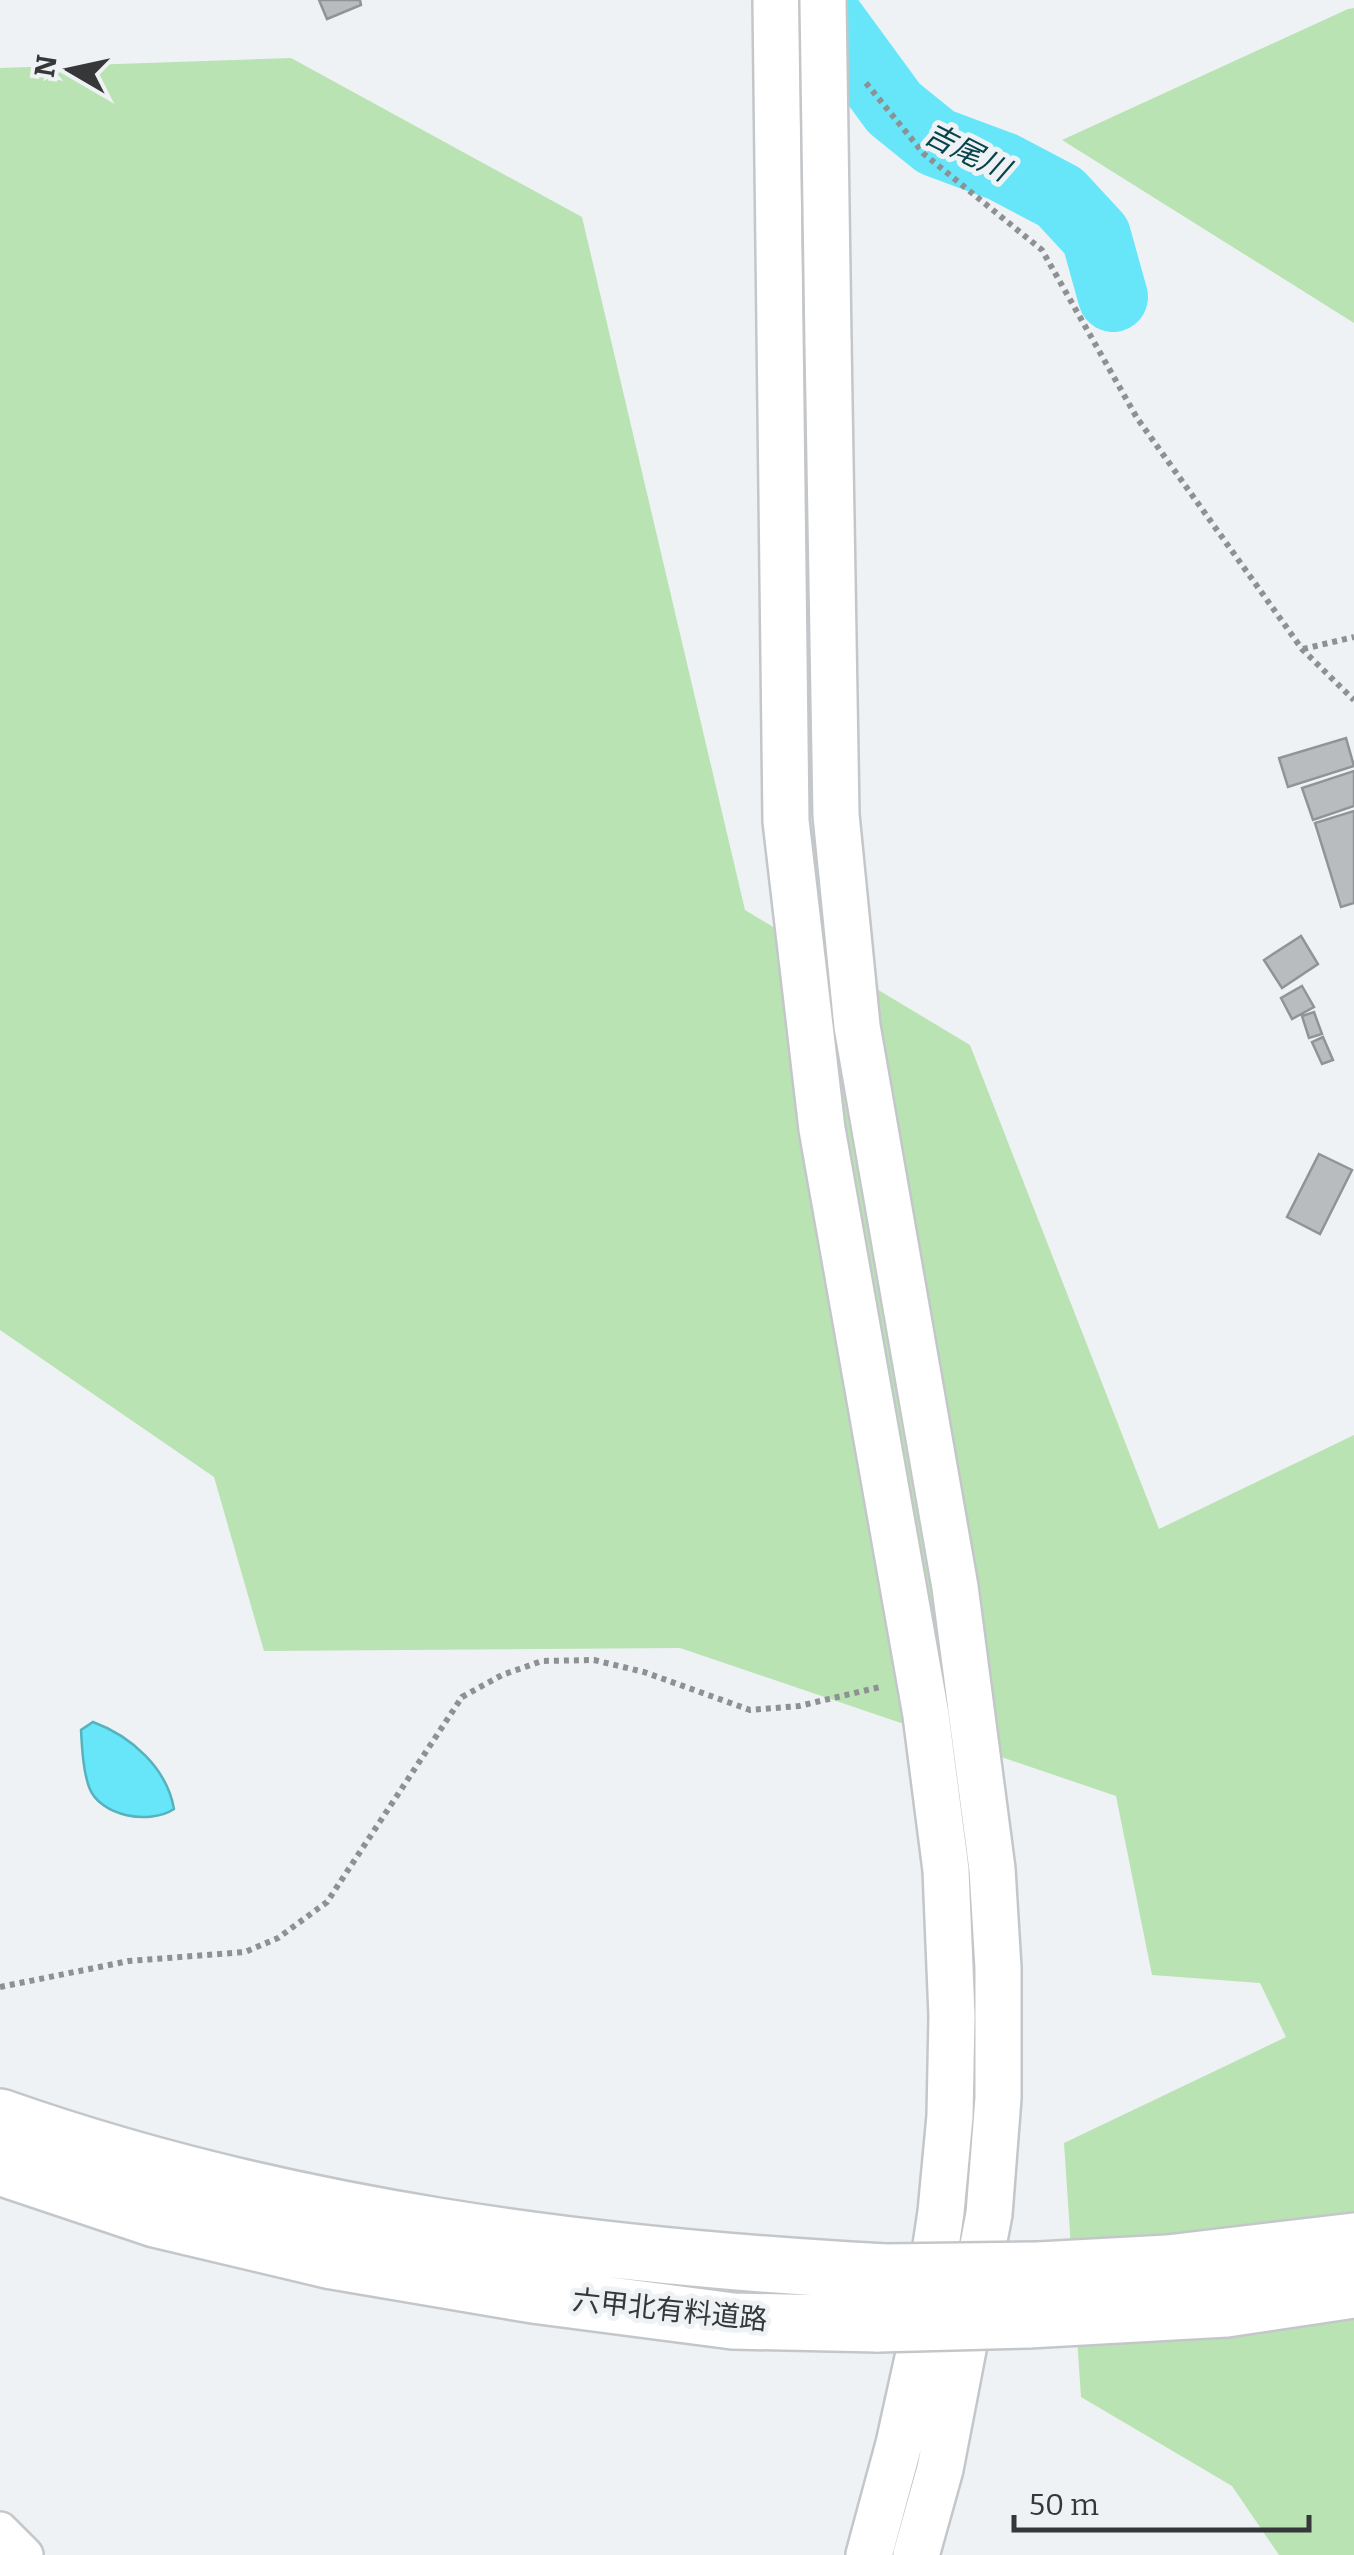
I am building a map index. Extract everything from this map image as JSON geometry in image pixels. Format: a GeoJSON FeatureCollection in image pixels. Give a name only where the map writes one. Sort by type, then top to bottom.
{"type":"FeatureCollection","features":[{"type":"Feature","properties":{"kind":"main road","name":"六甲北有料道路"},"geometry":{"type":"LineString","coordinates":[[0,2117],[212,2179],[384,2220],[742,2264],[882,2298]]}},
{"type":"Feature","properties":{"kind":"main road","name":"六甲北有料道路"},"geometry":{"type":"LineString","coordinates":[[0,2167],[154,2219],[332,2261],[533,2295],[733,2322],[882,2298],[1034,2295],[1226,2309],[1354,2290]]}},
{"type":"Feature","properties":{"kind":"main road","name":"六甲北有料道路"},"geometry":{"type":"LineString","coordinates":[[1034,2295],[1168,2262],[1354,2241]]}},
{"type":"Feature","properties":{"kind":"street"},"geometry":{"type":"LineString","coordinates":[[776,0],[786,821],[822,1129],[920,1678],[946,1870],[952,2016],[950,2116],[922,2340],[869,2555]]}},
{"type":"Feature","properties":{"kind":"street"},"geometry":{"type":"LineString","coordinates":[[822,0],[836,815],[856,1026],[954,1588],[990,1852],[998,1968],[998,2098],[989,2214],[940,2469],[916,2555]]}},
{"type":"Feature","properties":{"kind":"street"},"geometry":{"type":"LineString","coordinates":[[0,2530],[25,2555]]}},
{"type":"Feature","properties":{"kind":"path"},"geometry":{"type":"LineString","coordinates":[[861,77],[924,154],[1042,250],[1137,418],[1302,649],[1354,700]]}},
{"type":"Feature","properties":{"kind":"path"},"geometry":{"type":"LineString","coordinates":[[1302,649],[1354,637]]}},
{"type":"Feature","properties":{"kind":"path"},"geometry":{"type":"LineString","coordinates":[[0,1987],[129,1961],[245,1952],[278,1938],[327,1902],[462,1697],[502,1675],[542,1661],[594,1660],[644,1672],[750,1710],[799,1706],[920,1678]]}},
{"type":"Feature","properties":{"kind":"green space"},"geometry":{"type":"Polygon","coordinates":[[[1354,8],[1354,323],[1062,140],[1348,9],[1354,8]]]}},
{"type":"Feature","properties":{"kind":"green space"},"geometry":{"type":"Polygon","coordinates":[[[291,58],[582,217],[745,910],[970,1045],[1159,1529],[1354,1435],[1354,2555],[1279,2555],[1232,2486],[1081,2397],[1064,2143],[1286,2037],[1260,1983],[1152,1975],[1116,1796],[680,1648],[264,1651],[214,1477],[0,1330],[0,68],[291,58]]]}},
{"type":"Feature","properties":{"kind":"water"},"geometry":{"type":"Polygon","coordinates":[[[93,1722],[121,1736],[145,1755],[164,1780],[174,1809],[139,1817],[114,1811],[95,1797],[85,1773],[81,1730],[93,1722]]]}},
{"type":"Feature","properties":{"kind":"building"},"geometry":{"type":"Polygon","coordinates":[[[319,0],[360,0],[361,5],[327,19],[319,0]]]}},
{"type":"Feature","properties":{"kind":"building"},"geometry":{"type":"Polygon","coordinates":[[[1346,738],[1354,766],[1288,787],[1279,758],[1346,738]]]}},
{"type":"Feature","properties":{"kind":"building"},"geometry":{"type":"Polygon","coordinates":[[[1354,771],[1354,806],[1313,820],[1302,788],[1354,771]]]}},
{"type":"Feature","properties":{"kind":"building"},"geometry":{"type":"Polygon","coordinates":[[[1354,811],[1354,903],[1341,907],[1315,823],[1354,811]]]}},
{"type":"Feature","properties":{"kind":"building"},"geometry":{"type":"Polygon","coordinates":[[[1301,936],[1318,964],[1282,988],[1264,960],[1301,936]]]}},
{"type":"Feature","properties":{"kind":"building"},"geometry":{"type":"Polygon","coordinates":[[[1302,986],[1314,1007],[1292,1019],[1281,998],[1302,986]]]}},
{"type":"Feature","properties":{"kind":"building"},"geometry":{"type":"Polygon","coordinates":[[[1314,1012],[1322,1034],[1309,1038],[1302,1016],[1314,1012]]]}},
{"type":"Feature","properties":{"kind":"building"},"geometry":{"type":"Polygon","coordinates":[[[1323,1037],[1333,1060],[1322,1064],[1312,1042],[1323,1037]]]}},
{"type":"Feature","properties":{"kind":"building"},"geometry":{"type":"Polygon","coordinates":[[[1319,1154],[1352,1170],[1320,1234],[1287,1217],[1319,1154]]]}},
{"type":"Feature","properties":{"kind":"waterway","name":"吉尾川"},"geometry":{"type":"LineString","coordinates":[[815,0],[894,108],[936,142],[1003,167],[1060,197],[1096,236],[1113,297]]}}]}
